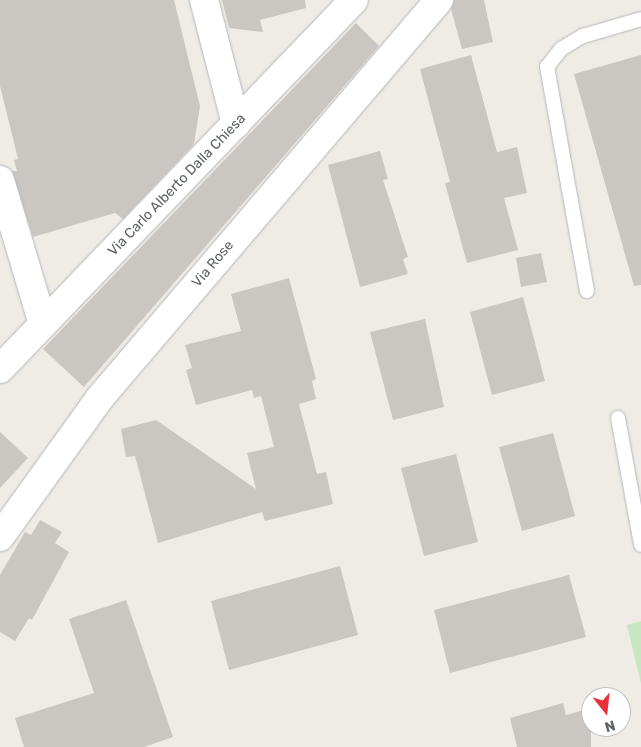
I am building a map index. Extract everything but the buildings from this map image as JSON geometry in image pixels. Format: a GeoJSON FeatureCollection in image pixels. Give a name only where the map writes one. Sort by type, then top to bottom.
{"type":"FeatureCollection","features":[{"type":"Feature","properties":{"kind":"street"},"geometry":{"type":"LineString","coordinates":[[204,0],[236,124]]}},
{"type":"Feature","properties":{"kind":"street","name":"Via Carlo Alberto Dalla Chiesa"},"geometry":{"type":"LineString","coordinates":[[0,369],[354,0]]}},
{"type":"Feature","properties":{"kind":"street","name":"Via Rose"},"geometry":{"type":"LineString","coordinates":[[0,537],[99,399],[439,0]]}},
{"type":"Feature","properties":{"kind":"street"},"geometry":{"type":"LineString","coordinates":[[0,180],[43,324]]}},
{"type":"Feature","properties":{"kind":"lane"},"geometry":{"type":"LineString","coordinates":[[588,291],[547,67],[561,48],[583,36],[641,19]]}},
{"type":"Feature","properties":{"kind":"lane"},"geometry":{"type":"LineString","coordinates":[[618,418],[641,545]]}},
{"type":"Feature","properties":{"kind":"green space"},"geometry":{"type":"Polygon","coordinates":[[[641,621],[641,684],[627,625],[641,621]]]}}]}
